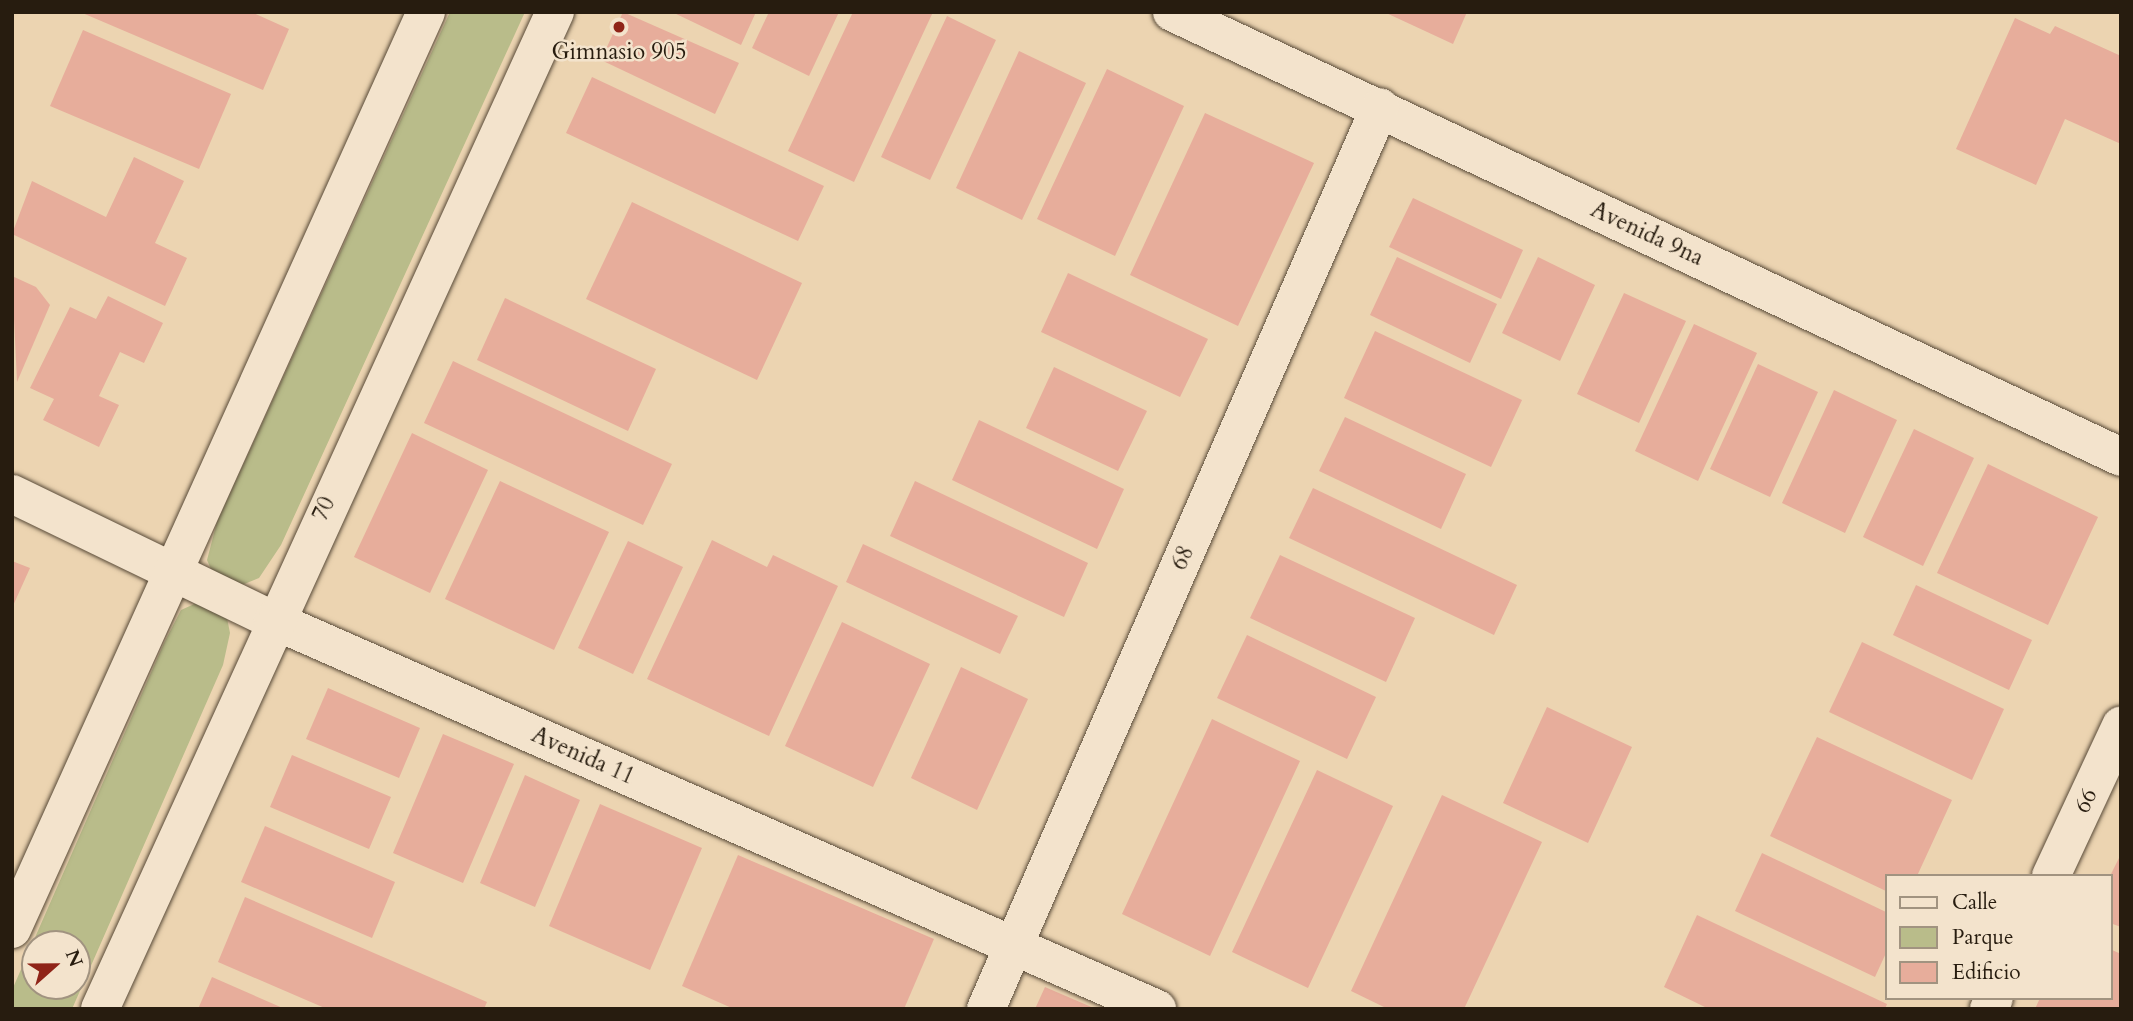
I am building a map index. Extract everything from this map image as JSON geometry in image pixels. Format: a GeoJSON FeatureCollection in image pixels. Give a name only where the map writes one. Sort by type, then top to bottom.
{"type":"FeatureCollection","features":[{"type":"Feature","properties":{"kind":"street"},"geometry":{"type":"LineString","coordinates":[[12,929],[172,566],[426,12]]}},
{"type":"Feature","properties":{"kind":"street","name":"70"},"geometry":{"type":"LineString","coordinates":[[100,1009],[273,620],[555,12]]}},
{"type":"Feature","properties":{"kind":"street","name":"Avenida 9na"},"geometry":{"type":"LineString","coordinates":[[1172,12],[1380,107],[2121,457]]}},
{"type":"Feature","properties":{"kind":"street","name":"68"},"geometry":{"type":"LineString","coordinates":[[986,1009],[1380,107]]}},
{"type":"Feature","properties":{"kind":"street","name":"Avenida 11"},"geometry":{"type":"LineString","coordinates":[[12,494],[172,566],[273,620],[1157,1009]]}},
{"type":"Feature","properties":{"kind":"street","name":"66"},"geometry":{"type":"LineString","coordinates":[[2052,874],[2121,726]]}},
{"type":"Feature","properties":{"kind":"green space"},"geometry":{"type":"Polygon","coordinates":[[[450,12],[525,12],[281,545],[259,578],[222,593],[230,633],[223,665],[91,966],[91,930],[38,930],[181,610],[221,592],[207,560],[217,522],[450,12]]]}},
{"type":"Feature","properties":{"kind":"green space"},"geometry":{"type":"Polygon","coordinates":[[[21,969],[21,1000],[76,1000],[72,1009],[12,1009],[12,990],[21,969]]]}},
{"type":"Feature","properties":{"kind":"building"},"geometry":{"type":"Polygon","coordinates":[[[80,12],[251,12],[289,29],[263,90],[80,12]]]}},
{"type":"Feature","properties":{"kind":"building"},"geometry":{"type":"Polygon","coordinates":[[[623,12],[739,63],[715,114],[601,60],[623,12]]]}},
{"type":"Feature","properties":{"kind":"building"},"geometry":{"type":"Polygon","coordinates":[[[672,12],[756,12],[741,45],[672,12]]]}},
{"type":"Feature","properties":{"kind":"building"},"geometry":{"type":"Polygon","coordinates":[[[769,12],[839,12],[809,76],[752,48],[769,12]]]}},
{"type":"Feature","properties":{"kind":"building"},"geometry":{"type":"Polygon","coordinates":[[[853,12],[933,12],[854,182],[788,151],[853,12]]]}},
{"type":"Feature","properties":{"kind":"building"},"geometry":{"type":"Polygon","coordinates":[[[1384,12],[1467,12],[1453,44],[1384,12]]]}},
{"type":"Feature","properties":{"kind":"building"},"geometry":{"type":"Polygon","coordinates":[[[947,16],[996,40],[930,180],[881,157],[947,16]]]}},
{"type":"Feature","properties":{"kind":"building"},"geometry":{"type":"Polygon","coordinates":[[[2015,18],[2050,34],[2055,26],[2121,56],[2121,144],[2065,119],[2036,185],[1956,149],[2015,18]]]}},
{"type":"Feature","properties":{"kind":"building"},"geometry":{"type":"Polygon","coordinates":[[[83,30],[231,94],[199,169],[50,106],[83,30]]]}},
{"type":"Feature","properties":{"kind":"building"},"geometry":{"type":"Polygon","coordinates":[[[1019,51],[1086,83],[1022,220],[956,188],[1019,51]]]}},
{"type":"Feature","properties":{"kind":"building"},"geometry":{"type":"Polygon","coordinates":[[[1107,69],[1184,106],[1115,256],[1037,219],[1107,69]]]}},
{"type":"Feature","properties":{"kind":"building"},"geometry":{"type":"Polygon","coordinates":[[[592,77],[824,186],[798,241],[566,133],[592,77]]]}},
{"type":"Feature","properties":{"kind":"building"},"geometry":{"type":"Polygon","coordinates":[[[1205,113],[1314,163],[1238,326],[1130,275],[1205,113]]]}},
{"type":"Feature","properties":{"kind":"building"},"geometry":{"type":"Polygon","coordinates":[[[134,157],[184,181],[155,243],[187,258],[165,306],[12,234],[32,181],[106,217],[134,157]]]}},
{"type":"Feature","properties":{"kind":"building"},"geometry":{"type":"Polygon","coordinates":[[[1413,198],[1523,250],[1501,299],[1389,247],[1413,198]]]}},
{"type":"Feature","properties":{"kind":"building"},"geometry":{"type":"Polygon","coordinates":[[[632,202],[802,283],[757,380],[586,299],[632,202]]]}},
{"type":"Feature","properties":{"kind":"building"},"geometry":{"type":"Polygon","coordinates":[[[1397,257],[1497,304],[1470,363],[1370,315],[1397,257]]]}},
{"type":"Feature","properties":{"kind":"building"},"geometry":{"type":"Polygon","coordinates":[[[1538,257],[1595,285],[1560,361],[1502,333],[1538,257]]]}},
{"type":"Feature","properties":{"kind":"building"},"geometry":{"type":"Polygon","coordinates":[[[1068,273],[1208,339],[1180,397],[1041,332],[1068,273]]]}},
{"type":"Feature","properties":{"kind":"building"},"geometry":{"type":"Polygon","coordinates":[[[12,276],[36,287],[50,305],[17,382],[12,276]]]}},
{"type":"Feature","properties":{"kind":"building"},"geometry":{"type":"Polygon","coordinates":[[[1624,293],[1686,321],[1639,423],[1577,394],[1624,293]]]}},
{"type":"Feature","properties":{"kind":"building"},"geometry":{"type":"Polygon","coordinates":[[[108,296],[163,323],[144,363],[120,352],[99,396],[119,405],[99,447],[43,420],[54,399],[30,388],[70,307],[96,319],[108,296]]]}},
{"type":"Feature","properties":{"kind":"building"},"geometry":{"type":"Polygon","coordinates":[[[505,298],[656,369],[628,431],[477,360],[505,298]]]}},
{"type":"Feature","properties":{"kind":"building"},"geometry":{"type":"Polygon","coordinates":[[[1694,324],[1757,353],[1698,481],[1635,451],[1694,324]]]}},
{"type":"Feature","properties":{"kind":"building"},"geometry":{"type":"Polygon","coordinates":[[[1375,331],[1522,400],[1491,467],[1344,398],[1375,331]]]}},
{"type":"Feature","properties":{"kind":"building"},"geometry":{"type":"Polygon","coordinates":[[[453,361],[672,464],[643,525],[424,423],[453,361]]]}},
{"type":"Feature","properties":{"kind":"building"},"geometry":{"type":"Polygon","coordinates":[[[1758,364],[1818,392],[1770,497],[1710,469],[1758,364]]]}},
{"type":"Feature","properties":{"kind":"building"},"geometry":{"type":"Polygon","coordinates":[[[1054,367],[1147,411],[1118,471],[1026,428],[1054,367]]]}},
{"type":"Feature","properties":{"kind":"building"},"geometry":{"type":"Polygon","coordinates":[[[1834,390],[1897,420],[1845,533],[1782,503],[1834,390]]]}},
{"type":"Feature","properties":{"kind":"building"},"geometry":{"type":"Polygon","coordinates":[[[1345,417],[1466,474],[1441,529],[1319,471],[1345,417]]]}},
{"type":"Feature","properties":{"kind":"building"},"geometry":{"type":"Polygon","coordinates":[[[979,420],[1124,489],[1097,549],[952,480],[979,420]]]}},
{"type":"Feature","properties":{"kind":"building"},"geometry":{"type":"Polygon","coordinates":[[[1914,429],[1974,458],[1923,566],[1863,537],[1914,429]]]}},
{"type":"Feature","properties":{"kind":"building"},"geometry":{"type":"Polygon","coordinates":[[[412,433],[488,470],[430,593],[354,557],[412,433]]]}},
{"type":"Feature","properties":{"kind":"building"},"geometry":{"type":"Polygon","coordinates":[[[1988,464],[2098,517],[2048,625],[1937,573],[1988,464]]]}},
{"type":"Feature","properties":{"kind":"building"},"geometry":{"type":"Polygon","coordinates":[[[500,481],[609,532],[554,650],[445,599],[500,481]]]}},
{"type":"Feature","properties":{"kind":"building"},"geometry":{"type":"Polygon","coordinates":[[[915,481],[1088,563],[1064,617],[890,536],[915,481]]]}},
{"type":"Feature","properties":{"kind":"building"},"geometry":{"type":"Polygon","coordinates":[[[1313,488],[1517,585],[1494,635],[1289,538],[1313,488]]]}},
{"type":"Feature","properties":{"kind":"building"},"geometry":{"type":"Polygon","coordinates":[[[712,540],[767,567],[773,555],[838,586],[769,736],[647,679],[712,540]]]}},
{"type":"Feature","properties":{"kind":"building"},"geometry":{"type":"Polygon","coordinates":[[[628,541],[683,567],[633,674],[578,648],[628,541]]]}},
{"type":"Feature","properties":{"kind":"building"},"geometry":{"type":"Polygon","coordinates":[[[863,544],[1018,616],[1000,654],[846,582],[863,544]]]}},
{"type":"Feature","properties":{"kind":"building"},"geometry":{"type":"Polygon","coordinates":[[[1280,555],[1415,618],[1386,682],[1250,618],[1280,555]]]}},
{"type":"Feature","properties":{"kind":"building"},"geometry":{"type":"Polygon","coordinates":[[[12,561],[30,568],[12,608],[12,561]]]}},
{"type":"Feature","properties":{"kind":"building"},"geometry":{"type":"Polygon","coordinates":[[[1916,585],[2032,640],[2009,690],[1893,635],[1916,585]]]}},
{"type":"Feature","properties":{"kind":"building"},"geometry":{"type":"Polygon","coordinates":[[[842,622],[930,664],[873,787],[785,746],[842,622]]]}},
{"type":"Feature","properties":{"kind":"building"},"geometry":{"type":"Polygon","coordinates":[[[1247,635],[1376,697],[1347,759],[1217,698],[1247,635]]]}},
{"type":"Feature","properties":{"kind":"building"},"geometry":{"type":"Polygon","coordinates":[[[1862,642],[2004,709],[1972,780],[1829,712],[1862,642]]]}},
{"type":"Feature","properties":{"kind":"building"},"geometry":{"type":"Polygon","coordinates":[[[961,667],[1028,699],[977,810],[911,778],[961,667]]]}},
{"type":"Feature","properties":{"kind":"building"},"geometry":{"type":"Polygon","coordinates":[[[328,688],[420,728],[399,778],[306,739],[328,688]]]}},
{"type":"Feature","properties":{"kind":"building"},"geometry":{"type":"Polygon","coordinates":[[[1547,707],[1632,747],[1588,843],[1503,803],[1547,707]]]}},
{"type":"Feature","properties":{"kind":"building"},"geometry":{"type":"Polygon","coordinates":[[[1212,719],[1300,761],[1210,956],[1122,914],[1212,719]]]}},
{"type":"Feature","properties":{"kind":"building"},"geometry":{"type":"Polygon","coordinates":[[[443,734],[514,764],[463,883],[393,853],[443,734]]]}},
{"type":"Feature","properties":{"kind":"building"},"geometry":{"type":"Polygon","coordinates":[[[1817,737],[1952,800],[1918,874],[1884,874],[1884,890],[1770,836],[1817,737]]]}},
{"type":"Feature","properties":{"kind":"building"},"geometry":{"type":"Polygon","coordinates":[[[292,755],[391,797],[369,849],[270,807],[292,755]]]}},
{"type":"Feature","properties":{"kind":"building"},"geometry":{"type":"Polygon","coordinates":[[[1317,770],[1393,806],[1308,988],[1232,952],[1317,770]]]}},
{"type":"Feature","properties":{"kind":"building"},"geometry":{"type":"Polygon","coordinates":[[[525,775],[580,800],[535,907],[480,883],[525,775]]]}},
{"type":"Feature","properties":{"kind":"building"},"geometry":{"type":"Polygon","coordinates":[[[1442,795],[1542,842],[1464,1009],[1388,1009],[1351,991],[1442,795]]]}},
{"type":"Feature","properties":{"kind":"building"},"geometry":{"type":"Polygon","coordinates":[[[600,804],[702,848],[650,970],[549,926],[600,804]]]}},
{"type":"Feature","properties":{"kind":"building"},"geometry":{"type":"Polygon","coordinates":[[[265,826],[395,882],[372,938],[241,882],[265,826]]]}},
{"type":"Feature","properties":{"kind":"building"},"geometry":{"type":"Polygon","coordinates":[[[1762,853],[1884,911],[1884,957],[1875,977],[1735,911],[1762,853]]]}},
{"type":"Feature","properties":{"kind":"building"},"geometry":{"type":"Polygon","coordinates":[[[2121,854],[2121,927],[2112,924],[2111,874],[2121,854]]]}},
{"type":"Feature","properties":{"kind":"building"},"geometry":{"type":"Polygon","coordinates":[[[738,855],[934,939],[904,1009],[734,1009],[682,986],[738,855]]]}},
{"type":"Feature","properties":{"kind":"building"},"geometry":{"type":"Polygon","coordinates":[[[245,897],[487,1002],[484,1009],[327,1009],[218,962],[245,897]]]}},
{"type":"Feature","properties":{"kind":"building"},"geometry":{"type":"Polygon","coordinates":[[[1697,915],[1887,1004],[1885,1009],[1709,1009],[1664,987],[1697,915]]]}},
{"type":"Feature","properties":{"kind":"building"},"geometry":{"type":"Polygon","coordinates":[[[2112,950],[2121,954],[2121,1009],[2035,1009],[2039,1000],[2112,1000],[2112,950]]]}},
{"type":"Feature","properties":{"kind":"building"},"geometry":{"type":"Polygon","coordinates":[[[212,977],[285,1009],[198,1009],[212,977]]]}},
{"type":"Feature","properties":{"kind":"building"},"geometry":{"type":"Polygon","coordinates":[[[1045,987],[1096,1009],[1035,1009],[1045,987]]]}},
{"type":"Feature","properties":{"kind":"place","name":"Gimnasio 905"},"geometry":{"type":"Point","coordinates":[619,27]}}]}
